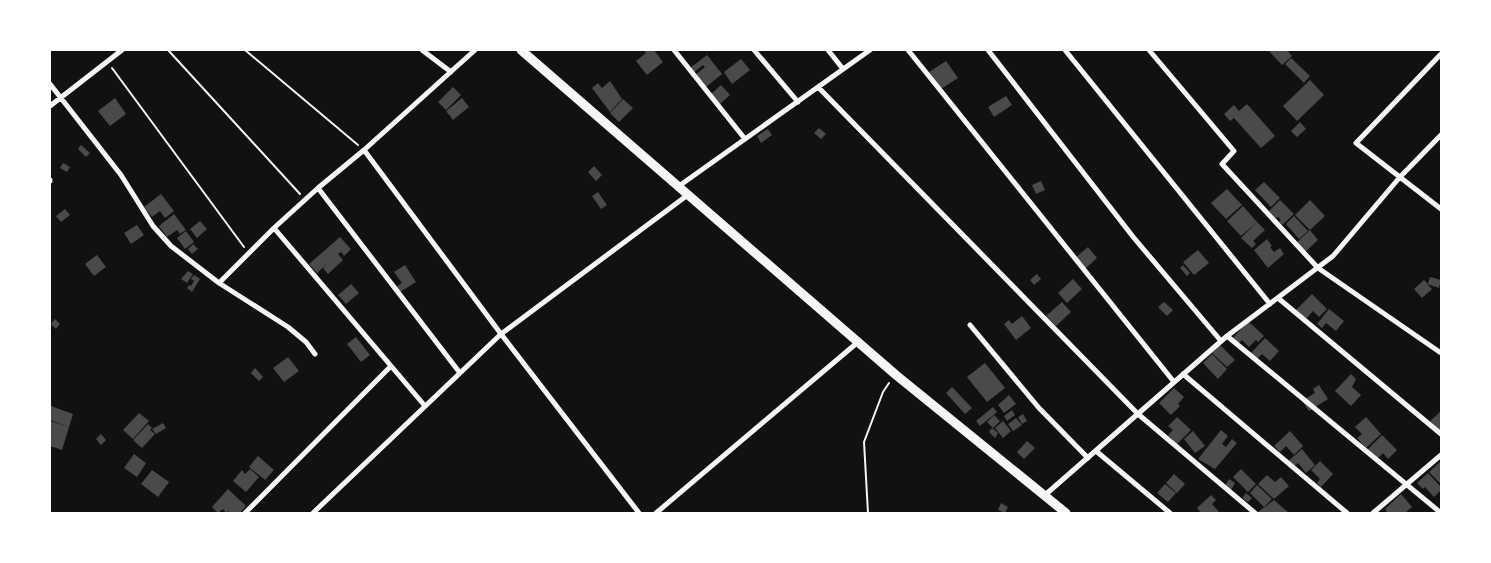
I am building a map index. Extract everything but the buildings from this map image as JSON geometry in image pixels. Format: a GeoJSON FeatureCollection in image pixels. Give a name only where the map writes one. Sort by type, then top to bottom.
{"type":"FeatureCollection","features":[{"type":"Feature","properties":{"kind":"street"},"geometry":{"type":"LineString","coordinates":[[50,106],[122,50]]}},
{"type":"Feature","properties":{"kind":"street"},"geometry":{"type":"LineString","coordinates":[[422,50],[451,72]]}},
{"type":"Feature","properties":{"kind":"street"},"geometry":{"type":"LineString","coordinates":[[219,283],[274,228],[475,50]]}},
{"type":"Feature","properties":{"kind":"street"},"geometry":{"type":"LineString","coordinates":[[521,50],[896,375],[1066,513]]}},
{"type":"Feature","properties":{"kind":"street"},"geometry":{"type":"LineString","coordinates":[[674,50],[746,138]]}},
{"type":"Feature","properties":{"kind":"street"},"geometry":{"type":"LineString","coordinates":[[754,50],[798,102]]}},
{"type":"Feature","properties":{"kind":"street"},"geometry":{"type":"LineString","coordinates":[[828,50],[843,69]]}},
{"type":"Feature","properties":{"kind":"street"},"geometry":{"type":"LineString","coordinates":[[679,186],[870,50]]}},
{"type":"Feature","properties":{"kind":"street"},"geometry":{"type":"LineString","coordinates":[[908,50],[1174,382]]}},
{"type":"Feature","properties":{"kind":"street"},"geometry":{"type":"LineString","coordinates":[[988,50],[1134,238],[1221,341]]}},
{"type":"Feature","properties":{"kind":"street"},"geometry":{"type":"LineString","coordinates":[[1065,50],[1270,304]]}},
{"type":"Feature","properties":{"kind":"street"},"geometry":{"type":"LineString","coordinates":[[1149,50],[1234,151],[1222,164],[1318,268],[1441,353]]}},
{"type":"Feature","properties":{"kind":"street"},"geometry":{"type":"LineString","coordinates":[[1441,54],[1356,143],[1441,209]]}},
{"type":"Feature","properties":{"kind":"street"},"geometry":{"type":"LineString","coordinates":[[50,84],[121,175],[159,232],[171,246],[219,283],[288,327],[306,342],[315,354]]}},
{"type":"Feature","properties":{"kind":"street"},"geometry":{"type":"LineString","coordinates":[[818,87],[1138,414],[1255,513]]}},
{"type":"Feature","properties":{"kind":"street"},"geometry":{"type":"LineString","coordinates":[[1045,495],[1227,336],[1333,256],[1400,177],[1441,135]]}},
{"type":"Feature","properties":{"kind":"street"},"geometry":{"type":"LineString","coordinates":[[364,150],[501,334],[639,513]]}},
{"type":"Feature","properties":{"kind":"street"},"geometry":{"type":"LineString","coordinates":[[318,188],[460,372]]}},
{"type":"Feature","properties":{"kind":"street"},"geometry":{"type":"LineString","coordinates":[[314,513],[501,334],[689,194]]}},
{"type":"Feature","properties":{"kind":"street"},"geometry":{"type":"LineString","coordinates":[[274,228],[425,406]]}},
{"type":"Feature","properties":{"kind":"street"},"geometry":{"type":"LineString","coordinates":[[1278,298],[1441,434]]}},
{"type":"Feature","properties":{"kind":"street"},"geometry":{"type":"LineString","coordinates":[[970,325],[1039,408],[1088,458]]}},
{"type":"Feature","properties":{"kind":"street"},"geometry":{"type":"LineString","coordinates":[[1227,336],[1441,513]]}},
{"type":"Feature","properties":{"kind":"street"},"geometry":{"type":"LineString","coordinates":[[656,513],[858,342]]}},
{"type":"Feature","properties":{"kind":"street"},"geometry":{"type":"LineString","coordinates":[[245,513],[391,366]]}},
{"type":"Feature","properties":{"kind":"street"},"geometry":{"type":"LineString","coordinates":[[1183,374],[1347,513]]}},
{"type":"Feature","properties":{"kind":"street"},"geometry":{"type":"LineString","coordinates":[[1096,451],[1170,513]]}},
{"type":"Feature","properties":{"kind":"street"},"geometry":{"type":"LineString","coordinates":[[1373,513],[1441,455]]}},
{"type":"Feature","properties":{"kind":"path"},"geometry":{"type":"LineString","coordinates":[[168,50],[305,200]]}},
{"type":"Feature","properties":{"kind":"path"},"geometry":{"type":"LineString","coordinates":[[245,50],[364,150]]}},
{"type":"Feature","properties":{"kind":"path"},"geometry":{"type":"LineString","coordinates":[[107,62],[248,253]]}},
{"type":"Feature","properties":{"kind":"path"},"geometry":{"type":"LineString","coordinates":[[868,513],[864,442],[883,392],[896,375]]}}]}
